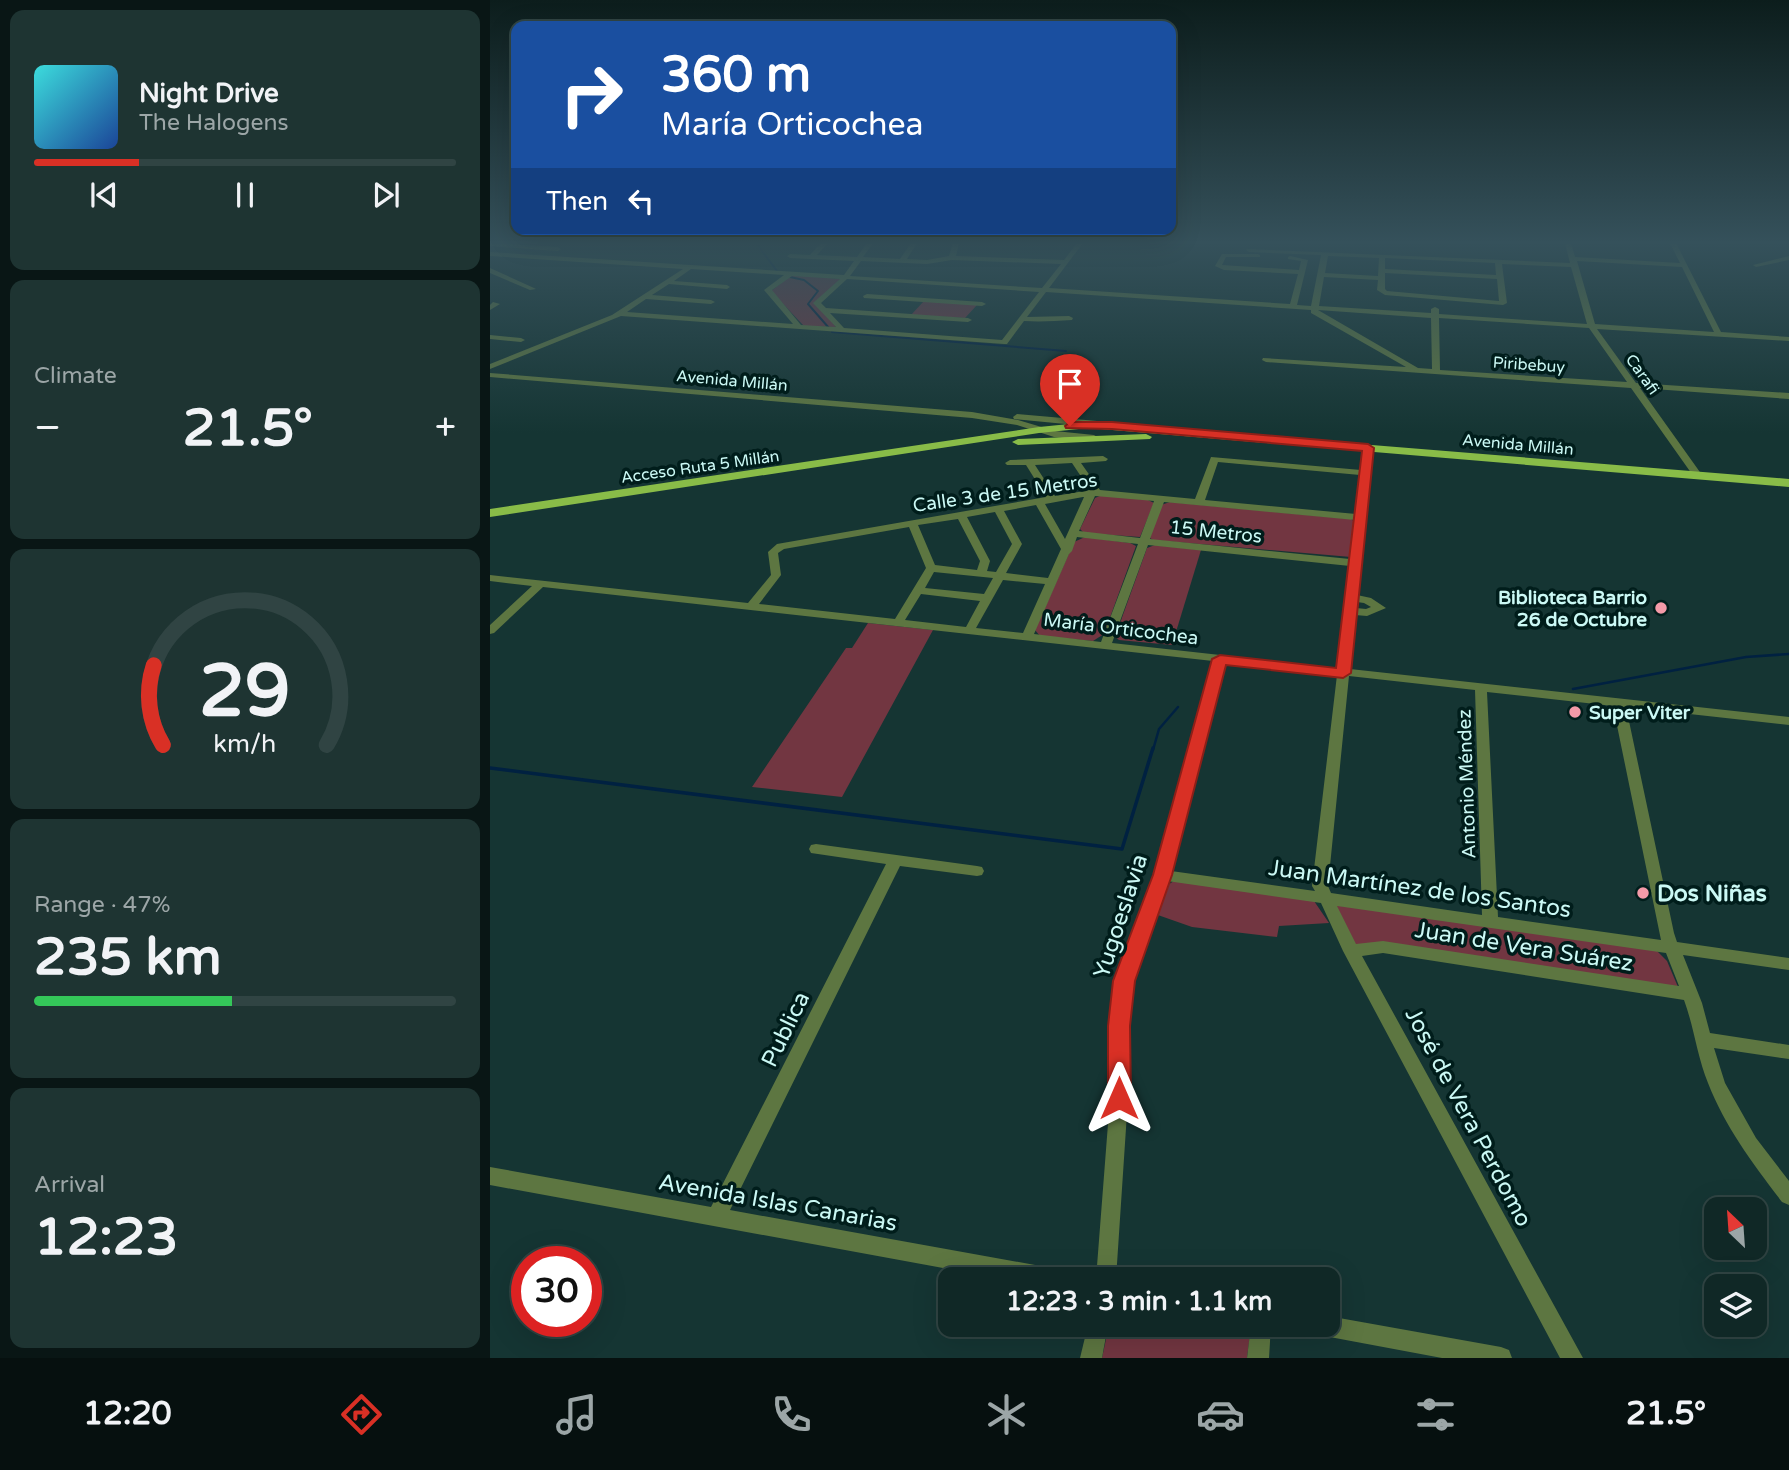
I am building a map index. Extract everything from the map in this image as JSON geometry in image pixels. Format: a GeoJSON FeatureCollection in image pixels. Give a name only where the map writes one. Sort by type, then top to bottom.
{"type":"FeatureCollection","features":[{"type":"Feature","properties":{"kind":"main road","name":"Avenida Millán"},"geometry":{"type":"LineString","coordinates":[[1112,425],[1789,483]]}},
{"type":"Feature","properties":{"kind":"main road","name":"Acceso Ruta 5 Millán"},"geometry":{"type":"LineString","coordinates":[[490,513],[1039,430],[1112,425]]}},
{"type":"Feature","properties":{"kind":"main road","name":"Avenida Millán"},"geometry":{"type":"LineString","coordinates":[[1099,438],[1244,438]]}},
{"type":"Feature","properties":{"kind":"main road","name":"Acceso Ruta 5 Millán"},"geometry":{"type":"LineString","coordinates":[[914,450],[1099,438]]}},
{"type":"Feature","properties":{"kind":"street"},"geometry":{"type":"LineString","coordinates":[[490,366],[620,314],[632,306]]}},
{"type":"Feature","properties":{"kind":"street"},"geometry":{"type":"LineString","coordinates":[[783,306],[799,327]]}},
{"type":"Feature","properties":{"kind":"street"},"geometry":{"type":"LineString","coordinates":[[820,306],[843,331]]}},
{"type":"Feature","properties":{"kind":"street"},"geometry":{"type":"LineString","coordinates":[[850,312],[856,306]]}},
{"type":"Feature","properties":{"kind":"street"},"geometry":{"type":"LineString","coordinates":[[952,339],[980,306]]}},
{"type":"Feature","properties":{"kind":"street"},"geometry":{"type":"LineString","coordinates":[[620,314],[1004,342],[1032,306]]}},
{"type":"Feature","properties":{"kind":"street"},"geometry":{"type":"LineString","coordinates":[[1283,306],[1789,339]]}},
{"type":"Feature","properties":{"kind":"street"},"geometry":{"type":"LineString","coordinates":[[1435,306],[1436,372]]}},
{"type":"Feature","properties":{"kind":"street","name":"Carafi"},"geometry":{"type":"LineString","coordinates":[[1586,306],[1592,327],[1697,475]]}},
{"type":"Feature","properties":{"kind":"street"},"geometry":{"type":"LineString","coordinates":[[1705,306],[1719,335]]}},
{"type":"Feature","properties":{"kind":"street"},"geometry":{"type":"LineString","coordinates":[[1314,308],[1314,311],[1418,371]]}},
{"type":"Feature","properties":{"kind":"street"},"geometry":{"type":"LineString","coordinates":[[824,310],[968,320]]}},
{"type":"Feature","properties":{"kind":"street"},"geometry":{"type":"LineString","coordinates":[[1023,319],[1069,318]]}},
{"type":"Feature","properties":{"kind":"street"},"geometry":{"type":"LineString","coordinates":[[490,337],[521,340]]}},
{"type":"Feature","properties":{"kind":"street","name":"Piribebuy"},"geometry":{"type":"LineString","coordinates":[[1266,360],[1633,385],[1788,399]]}},
{"type":"Feature","properties":{"kind":"street","name":"Avenida Millán"},"geometry":{"type":"LineString","coordinates":[[490,375],[1112,425]]}},
{"type":"Feature","properties":{"kind":"street","name":"Avenida Millán"},"geometry":{"type":"LineString","coordinates":[[972,415],[1018,423],[1039,430],[1099,438]]}},
{"type":"Feature","properties":{"kind":"street"},"geometry":{"type":"LineString","coordinates":[[1324,898],[1320,874],[1368,448]]}},
{"type":"Feature","properties":{"kind":"street"},"geometry":{"type":"LineString","coordinates":[[1010,463],[1103,459]]}},
{"type":"Feature","properties":{"kind":"street"},"geometry":{"type":"LineString","coordinates":[[1199,502],[1214,459],[1365,473]]}},
{"type":"Feature","properties":{"kind":"street"},"geometry":{"type":"LineString","coordinates":[[1027,637],[1094,493],[1074,460]]}},
{"type":"Feature","properties":{"kind":"street"},"geometry":{"type":"LineString","coordinates":[[1030,462],[1052,499]]}},
{"type":"Feature","properties":{"kind":"street","name":"Calle 3 de 15 Metros"},"geometry":{"type":"LineString","coordinates":[[752,607],[776,575],[773,552],[781,546],[1052,499],[1094,493],[1360,517]]}},
{"type":"Feature","properties":{"kind":"street"},"geometry":{"type":"LineString","coordinates":[[1105,646],[1160,499]]}},
{"type":"Feature","properties":{"kind":"street"},"geometry":{"type":"LineString","coordinates":[[1039,502],[1067,551]]}},
{"type":"Feature","properties":{"kind":"street"},"geometry":{"type":"LineString","coordinates":[[969,631],[1017,544],[998,509]]}},
{"type":"Feature","properties":{"kind":"street"},"geometry":{"type":"LineString","coordinates":[[961,515],[985,561],[981,573]]}},
{"type":"Feature","properties":{"kind":"street"},"geometry":{"type":"LineString","coordinates":[[912,523],[930,568]]}},
{"type":"Feature","properties":{"kind":"street","name":"15 Metros"},"geometry":{"type":"LineString","coordinates":[[1074,534],[1354,563]]}},
{"type":"Feature","properties":{"kind":"street"},"geometry":{"type":"LineString","coordinates":[[930,568],[1052,582]]}},
{"type":"Feature","properties":{"kind":"street"},"geometry":{"type":"LineString","coordinates":[[898,623],[930,568]]}},
{"type":"Feature","properties":{"kind":"street","name":"María Orticochea"},"geometry":{"type":"LineString","coordinates":[[490,578],[1789,721]]}},
{"type":"Feature","properties":{"kind":"street"},"geometry":{"type":"LineString","coordinates":[[490,631],[540,584]]}},
{"type":"Feature","properties":{"kind":"street"},"geometry":{"type":"LineString","coordinates":[[917,590],[986,598]]}},
{"type":"Feature","properties":{"kind":"street"},"geometry":{"type":"LineString","coordinates":[[1349,611],[1367,613],[1380,608],[1367,600],[1351,598]]}},
{"type":"Feature","properties":{"kind":"street","name":"Yugoeslavia"},"geometry":{"type":"LineString","coordinates":[[1107,1267],[1119,1098],[1119,1026],[1124,981],[1163,875],[1220,659]]}},
{"type":"Feature","properties":{"kind":"street","name":"Antonio Méndez"},"geometry":{"type":"LineString","coordinates":[[1481,688],[1490,921]]}},
{"type":"Feature","properties":{"kind":"street"},"geometry":{"type":"LineString","coordinates":[[1619,702],[1671,947],[1690,994],[1717,1085],[1749,1143],[1789,1196]]}},
{"type":"Feature","properties":{"kind":"street"},"geometry":{"type":"LineString","coordinates":[[816,849],[977,871]]}},
{"type":"Feature","properties":{"kind":"street","name":"Publica"},"geometry":{"type":"LineString","coordinates":[[716,1218],[895,860]]}},
{"type":"Feature","properties":{"kind":"street","name":"Juan Martínez de los Santos"},"geometry":{"type":"LineString","coordinates":[[1163,875],[1671,947]]}},
{"type":"Feature","properties":{"kind":"street","name":"José de Vera Perdomo"},"geometry":{"type":"LineString","coordinates":[[1324,898],[1572,1358]]}},
{"type":"Feature","properties":{"kind":"street","name":"Juan de Vera Suárez"},"geometry":{"type":"LineString","coordinates":[[1351,951],[1383,947],[1690,994]]}},
{"type":"Feature","properties":{"kind":"street"},"geometry":{"type":"LineString","coordinates":[[1671,947],[1789,964]]}},
{"type":"Feature","properties":{"kind":"street"},"geometry":{"type":"LineString","coordinates":[[1703,1039],[1789,1052]]}},
{"type":"Feature","properties":{"kind":"street","name":"Avenida Islas Canarias"},"geometry":{"type":"LineString","coordinates":[[490,1176],[990,1267]]}},
{"type":"Feature","properties":{"kind":"street"},"geometry":{"type":"LineString","coordinates":[[1340,1329],[1502,1358]]}},
{"type":"Feature","properties":{"kind":"street"},"geometry":{"type":"LineString","coordinates":[[1091,1358],[1095,1337]]}},
{"type":"Feature","properties":{"kind":"street"},"geometry":{"type":"LineString","coordinates":[[1258,1358],[1260,1337]]}},
{"type":"Feature","properties":{"kind":"shaded area"},"geometry":{"type":"Polygon","coordinates":[[[785,306],[819,306],[836,327],[804,326],[785,306]]]}},
{"type":"Feature","properties":{"kind":"shaded area"},"geometry":{"type":"Polygon","coordinates":[[[919,306],[976,306],[965,318],[911,315],[919,306]]]}},
{"type":"Feature","properties":{"kind":"shaded area"},"geometry":{"type":"Polygon","coordinates":[[[1102,495],[1154,503],[1140,537],[1084,533],[1080,529],[1095,498],[1102,495]]]}},
{"type":"Feature","properties":{"kind":"shaded area"},"geometry":{"type":"Polygon","coordinates":[[[1170,502],[1351,519],[1356,523],[1351,557],[1153,540],[1150,538],[1161,505],[1170,502]]]}},
{"type":"Feature","properties":{"kind":"shaded area"},"geometry":{"type":"Polygon","coordinates":[[[1085,537],[1136,546],[1104,634],[1093,641],[1040,636],[1035,630],[1074,542],[1085,537]]]}},
{"type":"Feature","properties":{"kind":"shaded area"},"geometry":{"type":"Polygon","coordinates":[[[1155,545],[1201,550],[1172,645],[1119,640],[1115,637],[1147,548],[1155,545]]]}},
{"type":"Feature","properties":{"kind":"shaded area"},"geometry":{"type":"Polygon","coordinates":[[[868,623],[933,630],[842,797],[752,787],[846,648],[852,648],[868,623]]]}},
{"type":"Feature","properties":{"kind":"shaded area"},"geometry":{"type":"Polygon","coordinates":[[[1174,881],[1314,901],[1329,923],[1279,926],[1277,937],[1192,927],[1155,914],[1166,886],[1174,881]]]}},
{"type":"Feature","properties":{"kind":"shaded area"},"geometry":{"type":"Polygon","coordinates":[[[1334,905],[1656,950],[1667,961],[1678,987],[1354,944],[1334,905]]]}},
{"type":"Feature","properties":{"kind":"shaded area"},"geometry":{"type":"Polygon","coordinates":[[[1106,1337],[1250,1337],[1247,1358],[1102,1358],[1106,1337]]]}},
{"type":"Feature","properties":{"kind":"waterway"},"geometry":{"type":"LineString","coordinates":[[810,306],[829,328]]}},
{"type":"Feature","properties":{"kind":"waterway"},"geometry":{"type":"LineString","coordinates":[[832,332],[1066,351]]}},
{"type":"Feature","properties":{"kind":"waterway"},"geometry":{"type":"LineString","coordinates":[[1573,689],[1746,657],[1789,654]]}},
{"type":"Feature","properties":{"kind":"waterway"},"geometry":{"type":"LineString","coordinates":[[1153,750],[1159,729],[1178,707]]}},
{"type":"Feature","properties":{"kind":"waterway"},"geometry":{"type":"LineString","coordinates":[[490,768],[1122,849],[1153,748]]}},
{"type":"Feature","properties":{"kind":"place","name":"Biblioteca Barrio 26 de Octubre"},"geometry":{"type":"Point","coordinates":[1661,608]}},
{"type":"Feature","properties":{"kind":"place","name":"Super Viter"},"geometry":{"type":"Point","coordinates":[1575,712]}},
{"type":"Feature","properties":{"kind":"place","name":"Dos Niñas"},"geometry":{"type":"Point","coordinates":[1643,893]}},
{"type":"Feature","properties":{"kind":"route"},"geometry":{"type":"LineString","coordinates":[[1070,426],[1112,425],[1368,448],[1343,673],[1220,659],[1163,875],[1124,981],[1119,1026],[1119,1098]]}}]}
